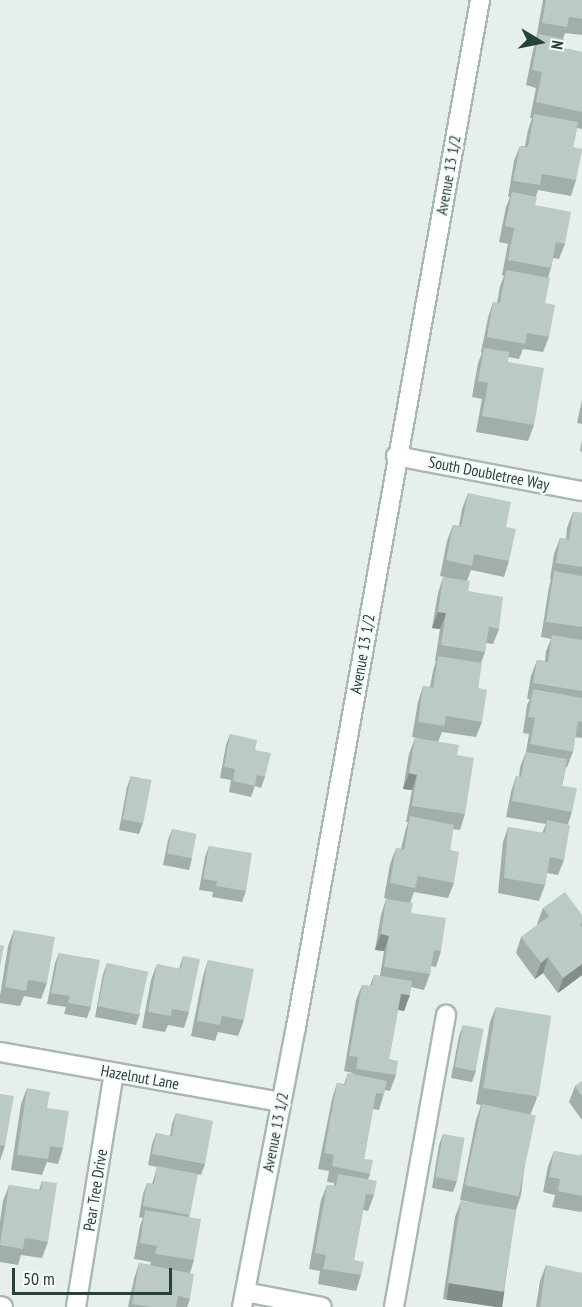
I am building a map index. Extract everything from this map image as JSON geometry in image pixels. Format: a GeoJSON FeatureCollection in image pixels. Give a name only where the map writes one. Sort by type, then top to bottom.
{"type":"FeatureCollection","features":[{"type":"Feature","properties":{"kind":"street","name":"Avenue 13 1/2"},"geometry":{"type":"LineString","coordinates":[[243,1299],[480,0]]}},
{"type":"Feature","properties":{"kind":"street","name":"South Doubletree Way"},"geometry":{"type":"LineString","coordinates":[[396,456],[582,491]]}},
{"type":"Feature","properties":{"kind":"street"},"geometry":{"type":"LineString","coordinates":[[394,1307],[446,1015]]}},
{"type":"Feature","properties":{"kind":"street","name":"Hazelnut Lane"},"geometry":{"type":"LineString","coordinates":[[0,1052],[280,1102]]}},
{"type":"Feature","properties":{"kind":"street","name":"Pear Tree Drive"},"geometry":{"type":"LineString","coordinates":[[76,1307],[114,1072]]}},
{"type":"Feature","properties":{"kind":"street"},"geometry":{"type":"LineString","coordinates":[[243,1299],[322,1307]]}},
{"type":"Feature","properties":{"kind":"building"},"geometry":{"type":"Polygon","coordinates":[[[546,0],[582,0],[582,19],[569,17],[567,27],[542,23],[546,0]]]}},
{"type":"Feature","properties":{"kind":"building"},"geometry":{"type":"Polygon","coordinates":[[[539,34],[564,39],[562,48],[582,52],[582,112],[536,102],[542,72],[532,70],[539,34]]]}},
{"type":"Feature","properties":{"kind":"building"},"geometry":{"type":"Polygon","coordinates":[[[534,114],[578,122],[573,147],[582,149],[582,151],[576,180],[542,174],[540,185],[513,181],[520,146],[528,147],[534,114]]]}},
{"type":"Feature","properties":{"kind":"building"},"geometry":{"type":"Polygon","coordinates":[[[512,192],[537,197],[535,205],[571,212],[565,244],[556,242],[551,268],[508,260],[514,228],[505,226],[512,192]]]}},
{"type":"Feature","properties":{"kind":"building"},"geometry":{"type":"Polygon","coordinates":[[[506,270],[550,278],[545,303],[555,305],[549,337],[527,333],[525,344],[487,337],[493,302],[500,303],[506,270]]]}},
{"type":"Feature","properties":{"kind":"building"},"geometry":{"type":"Polygon","coordinates":[[[484,348],[509,352],[508,362],[544,368],[534,425],[482,416],[488,383],[478,381],[484,348]]]}},
{"type":"Feature","properties":{"kind":"building"},"geometry":{"type":"Polygon","coordinates":[[[468,493],[511,502],[506,527],[516,529],[509,561],[474,554],[472,566],[446,560],[453,525],[461,527],[468,493]]]}},
{"type":"Feature","properties":{"kind":"building"},"geometry":{"type":"Polygon","coordinates":[[[573,512],[582,513],[582,567],[556,563],[560,538],[569,540],[573,512]]]}},
{"type":"Feature","properties":{"kind":"building"},"geometry":{"type":"Polygon","coordinates":[[[554,571],[582,576],[582,627],[546,622],[554,571]]]}},
{"type":"Feature","properties":{"kind":"building"},"geometry":{"type":"Polygon","coordinates":[[[443,577],[470,581],[468,591],[503,597],[499,629],[489,627],[485,652],[441,645],[446,613],[438,612],[443,577]]]}},
{"type":"Feature","properties":{"kind":"building"},"geometry":{"type":"Polygon","coordinates":[[[552,635],[582,640],[582,691],[533,683],[537,660],[548,662],[552,635]]]}},
{"type":"Feature","properties":{"kind":"building"},"geometry":{"type":"Polygon","coordinates":[[[438,656],[482,663],[478,688],[487,690],[482,722],[446,716],[444,726],[418,722],[423,686],[433,688],[438,656]]]}},
{"type":"Feature","properties":{"kind":"building"},"geometry":{"type":"Polygon","coordinates":[[[533,689],[582,698],[582,722],[578,721],[573,752],[530,744],[535,718],[528,717],[533,689]]]}},
{"type":"Feature","properties":{"kind":"building"},"geometry":{"type":"Polygon","coordinates":[[[230,734],[257,740],[255,750],[271,753],[265,777],[257,775],[255,786],[233,781],[235,769],[224,767],[230,734]]]}},
{"type":"Feature","properties":{"kind":"building"},"geometry":{"type":"Polygon","coordinates":[[[415,738],[459,745],[457,755],[474,758],[465,814],[412,806],[417,775],[409,773],[415,738]]]}},
{"type":"Feature","properties":{"kind":"building"},"geometry":{"type":"Polygon","coordinates":[[[526,752],[567,759],[562,786],[577,788],[572,812],[512,801],[516,776],[521,777],[526,752]]]}},
{"type":"Feature","properties":{"kind":"building"},"geometry":{"type":"Polygon","coordinates":[[[131,776],[152,780],[143,823],[123,819],[131,776]]]}},
{"type":"Feature","properties":{"kind":"building"},"geometry":{"type":"Polygon","coordinates":[[[410,816],[454,825],[450,850],[459,852],[454,883],[418,876],[415,888],[390,883],[396,848],[404,850],[410,816]]]}},
{"type":"Feature","properties":{"kind":"building"},"geometry":{"type":"Polygon","coordinates":[[[547,820],[570,825],[564,860],[550,857],[545,885],[504,878],[508,827],[545,833],[547,820]]]}},
{"type":"Feature","properties":{"kind":"building"},"geometry":{"type":"Polygon","coordinates":[[[172,829],[197,834],[192,858],[167,854],[172,829]]]}},
{"type":"Feature","properties":{"kind":"building"},"geometry":{"type":"Polygon","coordinates":[[[209,846],[252,853],[246,891],[216,886],[217,881],[203,879],[209,846]]]}},
{"type":"Feature","properties":{"kind":"building"},"geometry":{"type":"Polygon","coordinates":[[[565,892],[582,915],[580,924],[582,927],[582,964],[563,978],[548,957],[541,963],[521,937],[549,916],[543,908],[565,892]]]}},
{"type":"Feature","properties":{"kind":"building"},"geometry":{"type":"Polygon","coordinates":[[[386,899],[413,903],[411,913],[446,918],[441,951],[434,950],[430,974],[384,967],[389,936],[381,934],[386,899]]]}},
{"type":"Feature","properties":{"kind":"building"},"geometry":{"type":"Polygon","coordinates":[[[14,930],[55,937],[47,983],[28,980],[26,991],[5,987],[14,930]]]}},
{"type":"Feature","properties":{"kind":"building"},"geometry":{"type":"Polygon","coordinates":[[[0,945],[4,946],[0,967],[0,945]]]}},
{"type":"Feature","properties":{"kind":"building"},"geometry":{"type":"Polygon","coordinates":[[[59,953],[100,960],[91,1007],[68,1003],[70,996],[51,993],[59,953]]]}},
{"type":"Feature","properties":{"kind":"building"},"geometry":{"type":"Polygon","coordinates":[[[183,956],[200,959],[189,1012],[172,1009],[171,1016],[148,1012],[157,964],[181,969],[183,956]]]}},
{"type":"Feature","properties":{"kind":"building"},"geometry":{"type":"Polygon","coordinates":[[[208,960],[254,969],[244,1020],[222,1016],[220,1025],[197,1021],[208,960]]]}},
{"type":"Feature","properties":{"kind":"building"},"geometry":{"type":"Polygon","coordinates":[[[107,963],[148,972],[139,1015],[98,1006],[107,963]]]}},
{"type":"Feature","properties":{"kind":"building"},"geometry":{"type":"Polygon","coordinates":[[[374,975],[412,981],[410,995],[401,994],[389,1059],[398,1061],[396,1075],[356,1069],[358,1057],[349,1056],[362,985],[372,986],[374,975]]]}},
{"type":"Feature","properties":{"kind":"building"},"geometry":{"type":"Polygon","coordinates":[[[496,1007],[551,1016],[538,1097],[483,1088],[496,1007]]]}},
{"type":"Feature","properties":{"kind":"building"},"geometry":{"type":"Polygon","coordinates":[[[463,1025],[484,1029],[475,1071],[455,1067],[463,1025]]]}},
{"type":"Feature","properties":{"kind":"building"},"geometry":{"type":"Polygon","coordinates":[[[348,1073],[387,1081],[384,1094],[376,1093],[364,1159],[373,1160],[370,1174],[332,1166],[334,1155],[324,1153],[337,1083],[345,1085],[348,1073]]]}},
{"type":"Feature","properties":{"kind":"building"},"geometry":{"type":"Polygon","coordinates":[[[582,1081],[582,1096],[575,1086],[582,1081]]]}},
{"type":"Feature","properties":{"kind":"building"},"geometry":{"type":"Polygon","coordinates":[[[27,1088],[50,1092],[47,1108],[69,1111],[63,1148],[50,1146],[48,1159],[17,1155],[27,1088]]]}},
{"type":"Feature","properties":{"kind":"building"},"geometry":{"type":"Polygon","coordinates":[[[0,1094],[14,1096],[5,1146],[0,1145],[0,1094]]]}},
{"type":"Feature","properties":{"kind":"building"},"geometry":{"type":"Polygon","coordinates":[[[482,1104],[536,1115],[519,1197],[465,1185],[482,1104]]]}},
{"type":"Feature","properties":{"kind":"building"},"geometry":{"type":"Polygon","coordinates":[[[176,1113],[213,1121],[205,1164],[152,1154],[156,1133],[172,1136],[176,1113]]]}},
{"type":"Feature","properties":{"kind":"building"},"geometry":{"type":"Polygon","coordinates":[[[443,1134],[465,1138],[457,1181],[435,1177],[443,1134]]]}},
{"type":"Feature","properties":{"kind":"building"},"geometry":{"type":"Polygon","coordinates":[[[554,1151],[582,1156],[582,1196],[558,1191],[560,1179],[549,1177],[554,1151]]]}},
{"type":"Feature","properties":{"kind":"building"},"geometry":{"type":"Polygon","coordinates":[[[157,1166],[198,1174],[190,1215],[143,1206],[147,1183],[154,1184],[157,1166]]]}},
{"type":"Feature","properties":{"kind":"building"},"geometry":{"type":"Polygon","coordinates":[[[338,1174],[377,1181],[374,1195],[366,1194],[354,1260],[364,1262],[361,1275],[323,1269],[326,1255],[315,1253],[327,1185],[336,1186],[338,1174]]]}},
{"type":"Feature","properties":{"kind":"building"},"geometry":{"type":"Polygon","coordinates":[[[42,1181],[57,1183],[48,1242],[25,1238],[23,1249],[0,1245],[9,1185],[41,1190],[42,1181]]]}},
{"type":"Feature","properties":{"kind":"building"},"geometry":{"type":"Polygon","coordinates":[[[461,1201],[516,1210],[503,1292],[448,1283],[461,1201]]]}},
{"type":"Feature","properties":{"kind":"building"},"geometry":{"type":"Polygon","coordinates":[[[145,1210],[201,1219],[194,1260],[155,1254],[157,1246],[140,1243],[145,1210]]]}},
{"type":"Feature","properties":{"kind":"building"},"geometry":{"type":"Polygon","coordinates":[[[139,1263],[194,1274],[190,1299],[178,1296],[176,1307],[132,1304],[139,1263]]]}},
{"type":"Feature","properties":{"kind":"building"},"geometry":{"type":"Polygon","coordinates":[[[546,1265],[582,1273],[582,1307],[540,1307],[546,1265]]]}}]}
